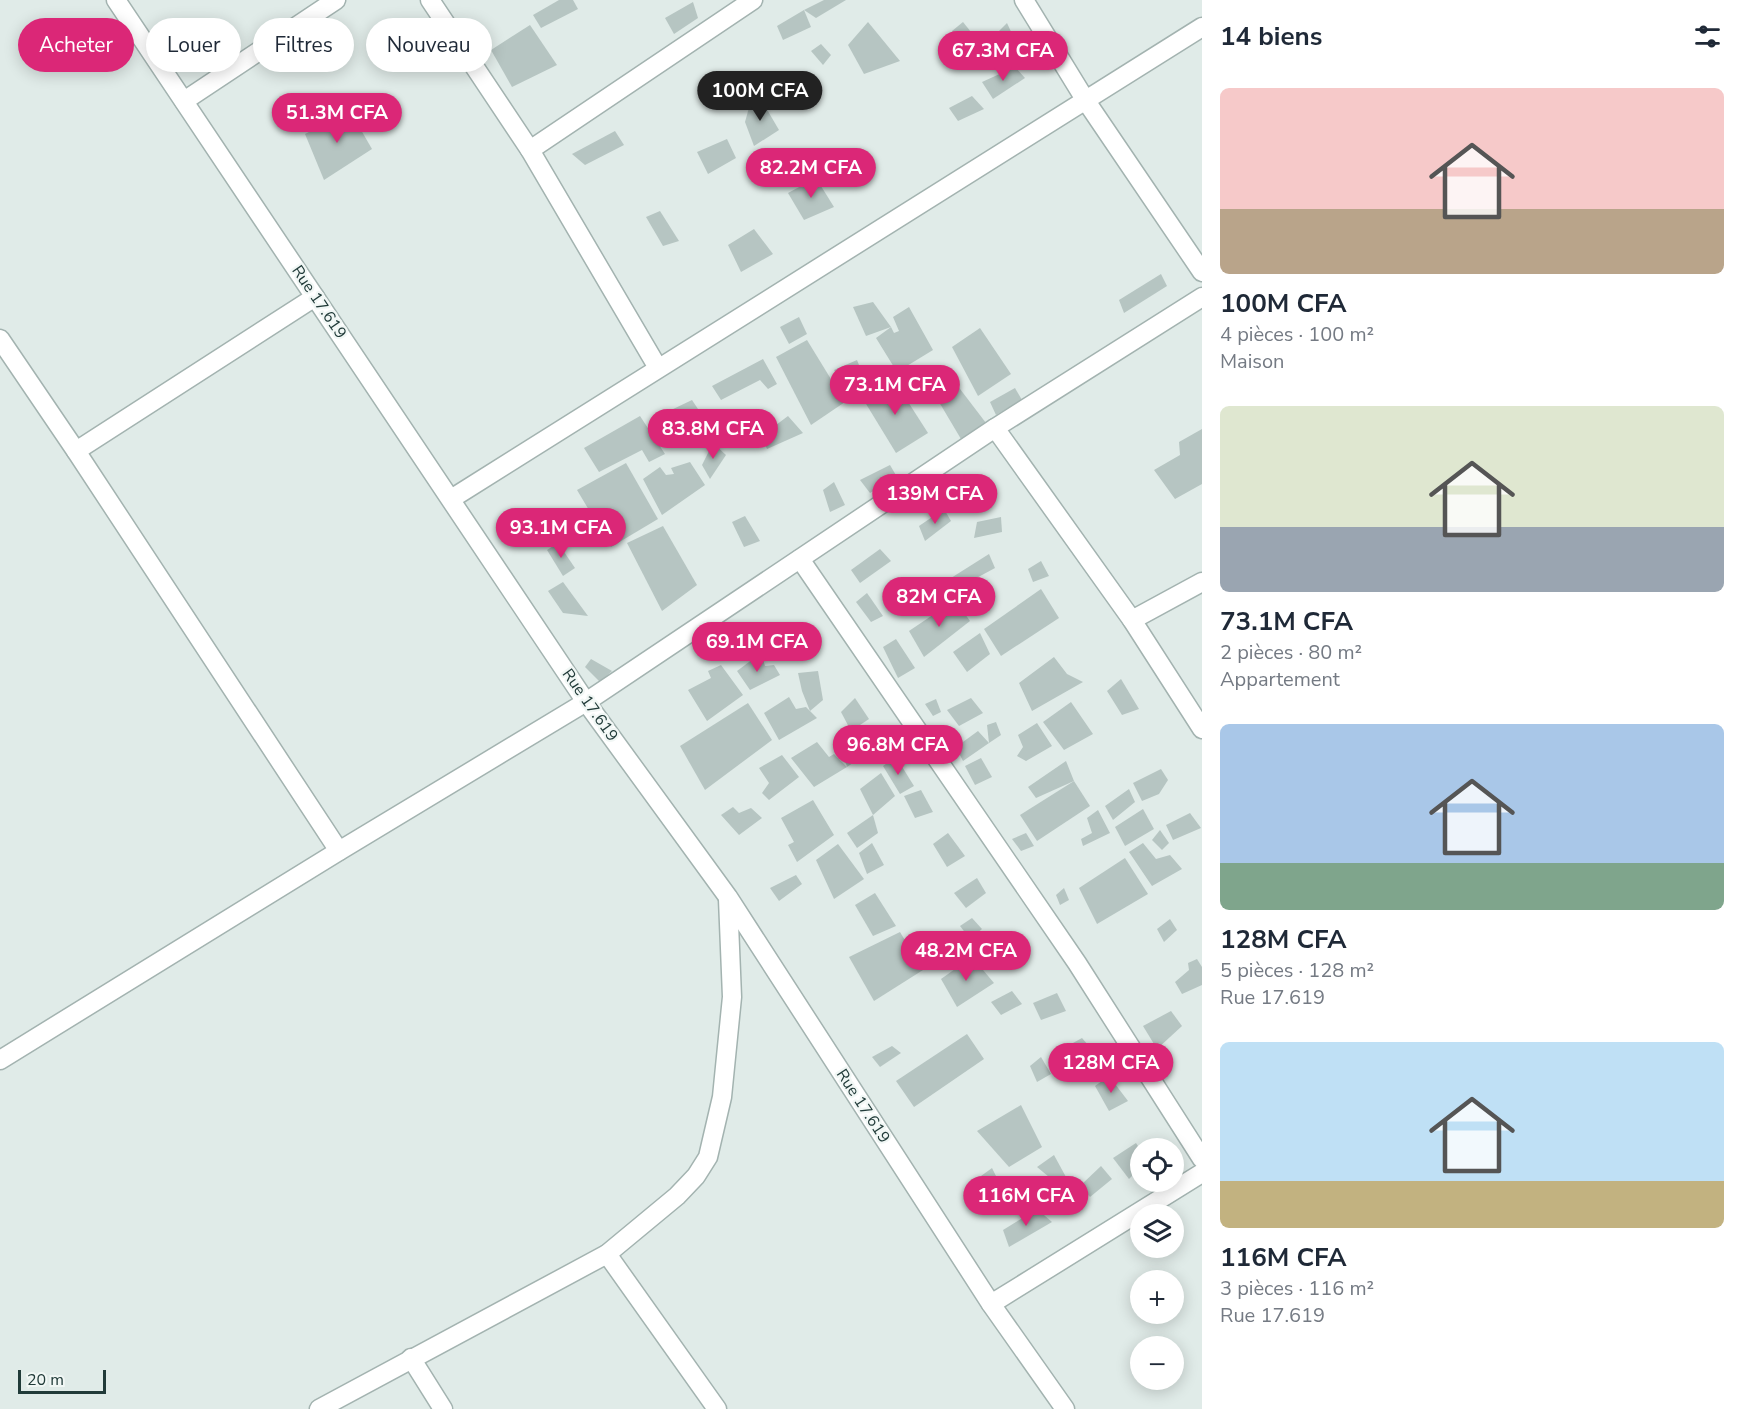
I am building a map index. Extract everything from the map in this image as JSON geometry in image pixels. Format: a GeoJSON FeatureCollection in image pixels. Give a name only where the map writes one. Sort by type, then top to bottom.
{"type":"FeatureCollection","features":[{"type":"Feature","properties":{"kind":"street","name":"Rue 17.619"},"geometry":{"type":"LineString","coordinates":[[116,0],[586,702],[728,897],[991,1304],[1065,1409]]}},
{"type":"Feature","properties":{"kind":"street"},"geometry":{"type":"LineString","coordinates":[[184,101],[336,0]]}},
{"type":"Feature","properties":{"kind":"street"},"geometry":{"type":"LineString","coordinates":[[430,0],[530,150],[658,368]]}},
{"type":"Feature","properties":{"kind":"street"},"geometry":{"type":"LineString","coordinates":[[530,150],[753,0]]}},
{"type":"Feature","properties":{"kind":"street"},"geometry":{"type":"LineString","coordinates":[[1023,0],[1086,101],[1202,272]]}},
{"type":"Feature","properties":{"kind":"street"},"geometry":{"type":"LineString","coordinates":[[451,499],[1202,27]]}},
{"type":"Feature","properties":{"kind":"street"},"geometry":{"type":"LineString","coordinates":[[76,450],[315,297]]}},
{"type":"Feature","properties":{"kind":"street"},"geometry":{"type":"LineString","coordinates":[[0,1060],[586,702],[994,428],[1202,297]]}},
{"type":"Feature","properties":{"kind":"street"},"geometry":{"type":"LineString","coordinates":[[0,339],[76,450],[339,851]]}},
{"type":"Feature","properties":{"kind":"street"},"geometry":{"type":"LineString","coordinates":[[994,428],[1132,620],[1202,729]]}},
{"type":"Feature","properties":{"kind":"street"},"geometry":{"type":"LineString","coordinates":[[800,559],[1077,963],[1202,1159]]}},
{"type":"Feature","properties":{"kind":"street"},"geometry":{"type":"LineString","coordinates":[[1132,620],[1202,582]]}},
{"type":"Feature","properties":{"kind":"street"},"geometry":{"type":"LineString","coordinates":[[319,1409],[607,1254],[677,1196],[696,1176],[708,1157],[723,1097],[732,997],[728,897]]}},
{"type":"Feature","properties":{"kind":"street"},"geometry":{"type":"LineString","coordinates":[[991,1304],[1202,1173]]}},
{"type":"Feature","properties":{"kind":"street"},"geometry":{"type":"LineString","coordinates":[[607,1254],[717,1409]]}},
{"type":"Feature","properties":{"kind":"street"},"geometry":{"type":"LineString","coordinates":[[411,1358],[443,1409]]}},
{"type":"Feature","properties":{"kind":"building"},"geometry":{"type":"Polygon","coordinates":[[[559,0],[573,0],[578,9],[541,28],[533,15],[559,0]]]}},
{"type":"Feature","properties":{"kind":"building"},"geometry":{"type":"Polygon","coordinates":[[[824,0],[846,0],[816,18],[804,10],[824,0]]]}},
{"type":"Feature","properties":{"kind":"building"},"geometry":{"type":"Polygon","coordinates":[[[693,2],[698,18],[674,34],[665,18],[693,2]]]}},
{"type":"Feature","properties":{"kind":"building"},"geometry":{"type":"Polygon","coordinates":[[[804,10],[811,27],[783,40],[777,26],[804,10]]]}},
{"type":"Feature","properties":{"kind":"building"},"geometry":{"type":"Polygon","coordinates":[[[868,22],[900,61],[864,74],[848,45],[868,22]]]}},
{"type":"Feature","properties":{"kind":"building"},"geometry":{"type":"Polygon","coordinates":[[[963,22],[971,32],[957,44],[952,31],[963,22]]]}},
{"type":"Feature","properties":{"kind":"building"},"geometry":{"type":"Polygon","coordinates":[[[1007,23],[1019,49],[1006,58],[996,34],[1007,23]]]}},
{"type":"Feature","properties":{"kind":"building"},"geometry":{"type":"Polygon","coordinates":[[[530,25],[557,65],[512,87],[492,49],[530,25]]]}},
{"type":"Feature","properties":{"kind":"building"},"geometry":{"type":"Polygon","coordinates":[[[821,44],[831,55],[823,65],[811,51],[821,44]]]}},
{"type":"Feature","properties":{"kind":"building"},"geometry":{"type":"Polygon","coordinates":[[[1015,67],[1025,78],[993,99],[982,82],[1015,67]]]}},
{"type":"Feature","properties":{"kind":"building"},"geometry":{"type":"Polygon","coordinates":[[[759,96],[779,130],[754,146],[745,122],[750,104],[759,96]]]}},
{"type":"Feature","properties":{"kind":"building"},"geometry":{"type":"Polygon","coordinates":[[[972,96],[984,109],[958,121],[949,108],[972,96]]]}},
{"type":"Feature","properties":{"kind":"building"},"geometry":{"type":"Polygon","coordinates":[[[350,111],[372,149],[324,180],[305,134],[350,111]]]}},
{"type":"Feature","properties":{"kind":"building"},"geometry":{"type":"Polygon","coordinates":[[[615,131],[624,145],[585,165],[572,154],[615,131]]]}},
{"type":"Feature","properties":{"kind":"building"},"geometry":{"type":"Polygon","coordinates":[[[727,139],[736,158],[708,174],[697,152],[727,139]]]}},
{"type":"Feature","properties":{"kind":"building"},"geometry":{"type":"Polygon","coordinates":[[[816,178],[834,207],[804,220],[788,193],[816,178]]]}},
{"type":"Feature","properties":{"kind":"building"},"geometry":{"type":"Polygon","coordinates":[[[660,211],[679,241],[663,246],[646,217],[660,211]]]}},
{"type":"Feature","properties":{"kind":"building"},"geometry":{"type":"Polygon","coordinates":[[[754,229],[773,254],[741,272],[728,245],[754,229]]]}},
{"type":"Feature","properties":{"kind":"building"},"geometry":{"type":"Polygon","coordinates":[[[1161,274],[1167,286],[1124,313],[1119,300],[1161,274]]]}},
{"type":"Feature","properties":{"kind":"building"},"geometry":{"type":"Polygon","coordinates":[[[873,302],[891,327],[866,336],[853,307],[873,302]]]}},
{"type":"Feature","properties":{"kind":"building"},"geometry":{"type":"Polygon","coordinates":[[[909,307],[933,350],[897,372],[876,338],[891,327],[894,333],[899,331],[893,317],[909,307]]]}},
{"type":"Feature","properties":{"kind":"building"},"geometry":{"type":"Polygon","coordinates":[[[799,317],[807,334],[789,344],[780,327],[799,317]]]}},
{"type":"Feature","properties":{"kind":"building"},"geometry":{"type":"Polygon","coordinates":[[[980,328],[1011,374],[978,396],[952,347],[980,328]]]}},
{"type":"Feature","properties":{"kind":"building"},"geometry":{"type":"Polygon","coordinates":[[[807,340],[845,402],[811,425],[776,357],[807,340]]]}},
{"type":"Feature","properties":{"kind":"building"},"geometry":{"type":"Polygon","coordinates":[[[763,359],[777,384],[768,389],[760,380],[721,400],[712,386],[763,359]]]}},
{"type":"Feature","properties":{"kind":"building"},"geometry":{"type":"Polygon","coordinates":[[[857,360],[863,375],[872,371],[879,381],[849,397],[834,370],[857,360]]]}},
{"type":"Feature","properties":{"kind":"building"},"geometry":{"type":"Polygon","coordinates":[[[894,380],[928,433],[896,453],[863,399],[894,380]]]}},
{"type":"Feature","properties":{"kind":"building"},"geometry":{"type":"Polygon","coordinates":[[[957,385],[986,423],[961,439],[939,402],[957,385]]]}},
{"type":"Feature","properties":{"kind":"building"},"geometry":{"type":"Polygon","coordinates":[[[1015,388],[1022,400],[996,415],[990,402],[1015,388]]]}},
{"type":"Feature","properties":{"kind":"building"},"geometry":{"type":"Polygon","coordinates":[[[692,400],[698,409],[678,429],[669,411],[692,400]]]}},
{"type":"Feature","properties":{"kind":"building"},"geometry":{"type":"Polygon","coordinates":[[[640,416],[665,454],[649,462],[642,450],[599,472],[584,448],[640,416]]]}},
{"type":"Feature","properties":{"kind":"building"},"geometry":{"type":"Polygon","coordinates":[[[788,416],[803,433],[767,449],[755,421],[766,417],[776,425],[788,416]]]}},
{"type":"Feature","properties":{"kind":"building"},"geometry":{"type":"Polygon","coordinates":[[[1202,429],[1202,484],[1175,499],[1154,470],[1180,455],[1179,442],[1202,429]]]}},
{"type":"Feature","properties":{"kind":"building"},"geometry":{"type":"Polygon","coordinates":[[[713,443],[726,455],[710,479],[702,465],[713,443]]]}},
{"type":"Feature","properties":{"kind":"building"},"geometry":{"type":"Polygon","coordinates":[[[690,462],[705,485],[662,515],[643,479],[660,467],[666,475],[674,474],[671,468],[690,462]]]}},
{"type":"Feature","properties":{"kind":"building"},"geometry":{"type":"Polygon","coordinates":[[[626,463],[658,519],[611,547],[577,490],[626,463]]]}},
{"type":"Feature","properties":{"kind":"building"},"geometry":{"type":"Polygon","coordinates":[[[890,465],[897,477],[870,493],[860,480],[890,465]]]}},
{"type":"Feature","properties":{"kind":"building"},"geometry":{"type":"Polygon","coordinates":[[[834,482],[845,505],[830,512],[823,490],[834,482]]]}},
{"type":"Feature","properties":{"kind":"building"},"geometry":{"type":"Polygon","coordinates":[[[944,509],[951,521],[925,541],[919,526],[944,509]]]}},
{"type":"Feature","properties":{"kind":"building"},"geometry":{"type":"Polygon","coordinates":[[[745,516],[760,541],[744,547],[732,522],[745,516]]]}},
{"type":"Feature","properties":{"kind":"building"},"geometry":{"type":"Polygon","coordinates":[[[1001,517],[1002,532],[974,538],[977,522],[1001,517]]]}},
{"type":"Feature","properties":{"kind":"building"},"geometry":{"type":"Polygon","coordinates":[[[663,526],[697,585],[662,611],[627,543],[663,526]]]}},
{"type":"Feature","properties":{"kind":"building"},"geometry":{"type":"Polygon","coordinates":[[[558,543],[575,568],[563,576],[547,550],[558,543]]]}},
{"type":"Feature","properties":{"kind":"building"},"geometry":{"type":"Polygon","coordinates":[[[880,549],[891,561],[860,583],[851,570],[880,549]]]}},
{"type":"Feature","properties":{"kind":"building"},"geometry":{"type":"Polygon","coordinates":[[[989,554],[995,568],[958,588],[951,578],[989,554]]]}},
{"type":"Feature","properties":{"kind":"building"},"geometry":{"type":"Polygon","coordinates":[[[1041,561],[1049,576],[1033,582],[1028,569],[1041,561]]]}},
{"type":"Feature","properties":{"kind":"building"},"geometry":{"type":"Polygon","coordinates":[[[563,582],[588,616],[563,613],[548,591],[563,582]]]}},
{"type":"Feature","properties":{"kind":"building"},"geometry":{"type":"Polygon","coordinates":[[[1041,589],[1059,618],[1001,656],[984,629],[1041,589]]]}},
{"type":"Feature","properties":{"kind":"building"},"geometry":{"type":"Polygon","coordinates":[[[867,593],[883,616],[871,622],[856,602],[867,593]]]}},
{"type":"Feature","properties":{"kind":"building"},"geometry":{"type":"Polygon","coordinates":[[[955,600],[970,621],[924,657],[909,631],[955,600]]]}},
{"type":"Feature","properties":{"kind":"building"},"geometry":{"type":"Polygon","coordinates":[[[752,630],[756,647],[726,660],[721,649],[752,630]]]}},
{"type":"Feature","properties":{"kind":"building"},"geometry":{"type":"Polygon","coordinates":[[[980,633],[990,654],[967,672],[953,652],[980,633]]]}},
{"type":"Feature","properties":{"kind":"building"},"geometry":{"type":"Polygon","coordinates":[[[896,639],[915,668],[898,678],[883,647],[896,639]]]}},
{"type":"Feature","properties":{"kind":"building"},"geometry":{"type":"Polygon","coordinates":[[[761,653],[765,666],[774,665],[780,675],[750,690],[737,671],[761,653]]]}},
{"type":"Feature","properties":{"kind":"building"},"geometry":{"type":"Polygon","coordinates":[[[1054,657],[1067,674],[1083,682],[1032,711],[1019,683],[1054,657]]]}},
{"type":"Feature","properties":{"kind":"building"},"geometry":{"type":"Polygon","coordinates":[[[591,659],[612,671],[600,682],[585,667],[591,659]]]}},
{"type":"Feature","properties":{"kind":"building"},"geometry":{"type":"Polygon","coordinates":[[[721,665],[743,695],[707,721],[688,690],[711,678],[708,671],[721,665]]]}},
{"type":"Feature","properties":{"kind":"building"},"geometry":{"type":"Polygon","coordinates":[[[818,671],[823,700],[810,711],[798,673],[818,671]]]}},
{"type":"Feature","properties":{"kind":"building"},"geometry":{"type":"Polygon","coordinates":[[[1121,679],[1139,709],[1122,715],[1107,691],[1121,679]]]}},
{"type":"Feature","properties":{"kind":"building"},"geometry":{"type":"Polygon","coordinates":[[[789,697],[796,709],[806,707],[817,718],[779,740],[764,713],[789,697]]]}},
{"type":"Feature","properties":{"kind":"building"},"geometry":{"type":"Polygon","coordinates":[[[855,698],[869,719],[851,731],[841,712],[855,698]]]}},
{"type":"Feature","properties":{"kind":"building"},"geometry":{"type":"Polygon","coordinates":[[[971,698],[983,713],[959,726],[947,710],[971,698]]]}},
{"type":"Feature","properties":{"kind":"building"},"geometry":{"type":"Polygon","coordinates":[[[936,699],[941,712],[933,716],[925,704],[936,699]]]}},
{"type":"Feature","properties":{"kind":"building"},"geometry":{"type":"Polygon","coordinates":[[[1071,702],[1093,734],[1064,750],[1043,722],[1071,702]]]}},
{"type":"Feature","properties":{"kind":"building"},"geometry":{"type":"Polygon","coordinates":[[[748,703],[772,740],[705,790],[680,746],[748,703]]]}},
{"type":"Feature","properties":{"kind":"building"},"geometry":{"type":"Polygon","coordinates":[[[996,722],[1001,735],[989,743],[987,725],[996,722]]]}},
{"type":"Feature","properties":{"kind":"building"},"geometry":{"type":"Polygon","coordinates":[[[1037,723],[1052,746],[1026,761],[1017,756],[1023,747],[1018,735],[1037,723]]]}},
{"type":"Feature","properties":{"kind":"building"},"geometry":{"type":"Polygon","coordinates":[[[978,731],[989,743],[963,761],[956,747],[978,731]]]}},
{"type":"Feature","properties":{"kind":"building"},"geometry":{"type":"Polygon","coordinates":[[[866,736],[878,746],[847,767],[842,751],[866,736]]]}},
{"type":"Feature","properties":{"kind":"building"},"geometry":{"type":"Polygon","coordinates":[[[817,742],[829,757],[834,754],[847,767],[814,787],[791,758],[817,742]]]}},
{"type":"Feature","properties":{"kind":"building"},"geometry":{"type":"Polygon","coordinates":[[[782,755],[799,777],[769,800],[762,793],[769,783],[759,768],[782,755]]]}},
{"type":"Feature","properties":{"kind":"building"},"geometry":{"type":"Polygon","coordinates":[[[896,757],[914,786],[900,794],[883,766],[896,757]]]}},
{"type":"Feature","properties":{"kind":"building"},"geometry":{"type":"Polygon","coordinates":[[[981,758],[992,777],[975,785],[965,766],[981,758]]]}},
{"type":"Feature","properties":{"kind":"building"},"geometry":{"type":"Polygon","coordinates":[[[1066,761],[1074,781],[1036,798],[1028,787],[1066,761]]]}},
{"type":"Feature","properties":{"kind":"building"},"geometry":{"type":"Polygon","coordinates":[[[1161,769],[1168,780],[1159,794],[1142,801],[1133,783],[1161,769]]]}},
{"type":"Feature","properties":{"kind":"building"},"geometry":{"type":"Polygon","coordinates":[[[881,773],[895,796],[873,815],[860,789],[881,773]]]}},
{"type":"Feature","properties":{"kind":"building"},"geometry":{"type":"Polygon","coordinates":[[[1074,781],[1090,806],[1037,841],[1020,815],[1074,781]]]}},
{"type":"Feature","properties":{"kind":"building"},"geometry":{"type":"Polygon","coordinates":[[[1129,789],[1135,802],[1113,820],[1105,806],[1129,789]]]}},
{"type":"Feature","properties":{"kind":"building"},"geometry":{"type":"Polygon","coordinates":[[[921,790],[933,812],[915,818],[904,796],[921,790]]]}},
{"type":"Feature","properties":{"kind":"building"},"geometry":{"type":"Polygon","coordinates":[[[813,800],[834,835],[797,862],[788,845],[794,842],[781,818],[813,800]]]}},
{"type":"Feature","properties":{"kind":"building"},"geometry":{"type":"Polygon","coordinates":[[[733,807],[739,813],[751,808],[762,818],[739,835],[721,815],[733,807]]]}},
{"type":"Feature","properties":{"kind":"building"},"geometry":{"type":"Polygon","coordinates":[[[1143,809],[1154,829],[1125,846],[1115,827],[1143,809]]]}},
{"type":"Feature","properties":{"kind":"building"},"geometry":{"type":"Polygon","coordinates":[[[1098,810],[1110,833],[1083,846],[1081,839],[1092,833],[1087,818],[1098,810]]]}},
{"type":"Feature","properties":{"kind":"building"},"geometry":{"type":"Polygon","coordinates":[[[1190,813],[1201,828],[1173,840],[1166,825],[1190,813]]]}},
{"type":"Feature","properties":{"kind":"building"},"geometry":{"type":"Polygon","coordinates":[[[873,815],[878,833],[857,848],[847,833],[873,815]]]}},
{"type":"Feature","properties":{"kind":"building"},"geometry":{"type":"Polygon","coordinates":[[[1160,830],[1169,843],[1162,850],[1152,840],[1160,830]]]}},
{"type":"Feature","properties":{"kind":"building"},"geometry":{"type":"Polygon","coordinates":[[[948,833],[965,856],[947,867],[933,844],[948,833]]]}},
{"type":"Feature","properties":{"kind":"building"},"geometry":{"type":"Polygon","coordinates":[[[1026,833],[1034,846],[1021,851],[1012,839],[1026,833]]]}},
{"type":"Feature","properties":{"kind":"building"},"geometry":{"type":"Polygon","coordinates":[[[872,843],[884,865],[867,874],[859,853],[872,843]]]}},
{"type":"Feature","properties":{"kind":"building"},"geometry":{"type":"Polygon","coordinates":[[[1143,843],[1156,859],[1170,855],[1182,869],[1152,886],[1129,852],[1143,843]]]}},
{"type":"Feature","properties":{"kind":"building"},"geometry":{"type":"Polygon","coordinates":[[[838,844],[864,879],[834,899],[816,860],[838,844]]]}},
{"type":"Feature","properties":{"kind":"building"},"geometry":{"type":"Polygon","coordinates":[[[1125,858],[1148,894],[1097,924],[1079,888],[1125,858]]]}},
{"type":"Feature","properties":{"kind":"building"},"geometry":{"type":"Polygon","coordinates":[[[796,875],[802,884],[779,901],[770,888],[796,875]]]}},
{"type":"Feature","properties":{"kind":"building"},"geometry":{"type":"Polygon","coordinates":[[[977,878],[986,893],[966,908],[954,893],[977,878]]]}},
{"type":"Feature","properties":{"kind":"building"},"geometry":{"type":"Polygon","coordinates":[[[1064,888],[1069,900],[1060,905],[1056,895],[1064,888]]]}},
{"type":"Feature","properties":{"kind":"building"},"geometry":{"type":"Polygon","coordinates":[[[875,893],[896,926],[873,936],[855,905],[875,893]]]}},
{"type":"Feature","properties":{"kind":"building"},"geometry":{"type":"Polygon","coordinates":[[[972,918],[982,929],[970,939],[960,926],[972,918]]]}},
{"type":"Feature","properties":{"kind":"building"},"geometry":{"type":"Polygon","coordinates":[[[1170,919],[1177,930],[1164,942],[1157,929],[1170,919]]]}},
{"type":"Feature","properties":{"kind":"building"},"geometry":{"type":"Polygon","coordinates":[[[900,932],[923,970],[874,1001],[849,957],[900,932]]]}},
{"type":"Feature","properties":{"kind":"building"},"geometry":{"type":"Polygon","coordinates":[[[972,957],[994,983],[957,1007],[941,979],[972,957]]]}},
{"type":"Feature","properties":{"kind":"building"},"geometry":{"type":"Polygon","coordinates":[[[1197,959],[1202,967],[1202,985],[1182,994],[1175,982],[1189,970],[1188,963],[1197,959]]]}},
{"type":"Feature","properties":{"kind":"building"},"geometry":{"type":"Polygon","coordinates":[[[1012,991],[1022,1004],[1001,1015],[991,1002],[1012,991]]]}},
{"type":"Feature","properties":{"kind":"building"},"geometry":{"type":"Polygon","coordinates":[[[1057,993],[1066,1011],[1041,1020],[1033,1003],[1057,993]]]}},
{"type":"Feature","properties":{"kind":"building"},"geometry":{"type":"Polygon","coordinates":[[[1171,1011],[1182,1026],[1157,1049],[1143,1026],[1171,1011]]]}},
{"type":"Feature","properties":{"kind":"building"},"geometry":{"type":"Polygon","coordinates":[[[967,1034],[984,1059],[914,1107],[896,1081],[967,1034]]]}},
{"type":"Feature","properties":{"kind":"building"},"geometry":{"type":"Polygon","coordinates":[[[1082,1038],[1094,1052],[1062,1069],[1053,1054],[1082,1038]]]}},
{"type":"Feature","properties":{"kind":"building"},"geometry":{"type":"Polygon","coordinates":[[[892,1046],[901,1053],[880,1067],[872,1057],[892,1046]]]}},
{"type":"Feature","properties":{"kind":"building"},"geometry":{"type":"Polygon","coordinates":[[[1041,1057],[1051,1074],[1037,1082],[1030,1066],[1041,1057]]]}},
{"type":"Feature","properties":{"kind":"building"},"geometry":{"type":"Polygon","coordinates":[[[1109,1076],[1128,1101],[1109,1111],[1095,1086],[1109,1076]]]}},
{"type":"Feature","properties":{"kind":"building"},"geometry":{"type":"Polygon","coordinates":[[[1021,1105],[1042,1147],[1009,1167],[977,1131],[1021,1105]]]}},
{"type":"Feature","properties":{"kind":"building"},"geometry":{"type":"Polygon","coordinates":[[[1130,1147],[1129,1179],[1113,1158],[1130,1147]]]}},
{"type":"Feature","properties":{"kind":"building"},"geometry":{"type":"Polygon","coordinates":[[[1054,1155],[1066,1177],[1055,1182],[1037,1167],[1054,1155]]]}},
{"type":"Feature","properties":{"kind":"building"},"geometry":{"type":"Polygon","coordinates":[[[1101,1166],[1112,1179],[1090,1197],[1081,1185],[1101,1166]]]}},
{"type":"Feature","properties":{"kind":"building"},"geometry":{"type":"Polygon","coordinates":[[[992,1168],[998,1180],[985,1189],[974,1202],[970,1184],[992,1168]]]}},
{"type":"Feature","properties":{"kind":"building"},"geometry":{"type":"Polygon","coordinates":[[[1037,1209],[1052,1222],[1009,1247],[1003,1230],[1037,1209]]]}}]}
